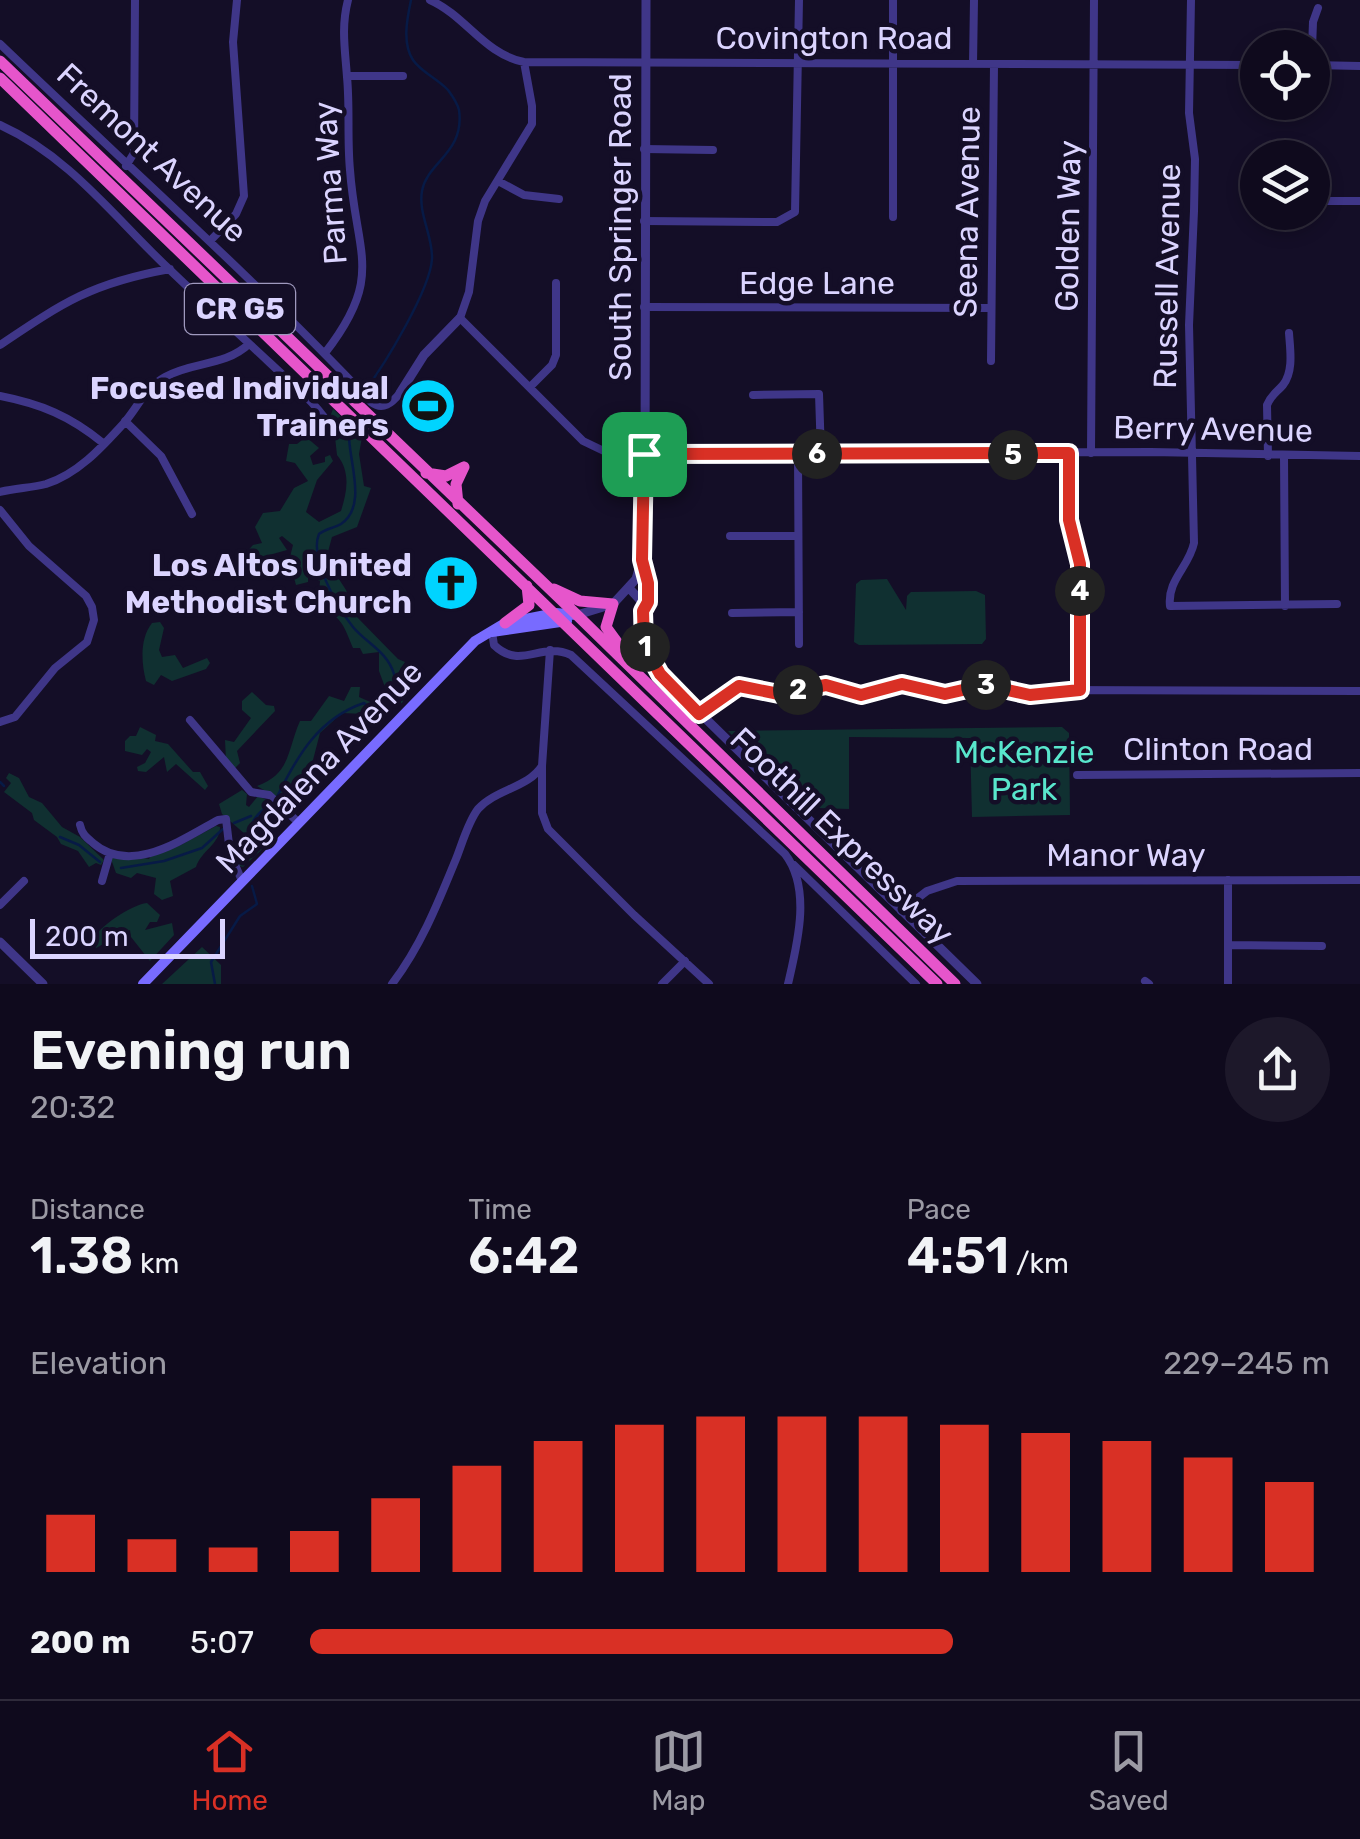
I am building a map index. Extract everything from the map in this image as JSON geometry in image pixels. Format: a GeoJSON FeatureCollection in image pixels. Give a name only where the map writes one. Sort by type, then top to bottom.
{"type":"FeatureCollection","features":[{"type":"Feature","properties":{"kind":"highway","name":"Foothill Expressway"},"geometry":{"type":"LineString","coordinates":[[0,61],[543,582],[954,984]]}},
{"type":"Feature","properties":{"kind":"highway","name":"Foothill Expressway"},"geometry":{"type":"LineString","coordinates":[[0,78],[937,984]]}},
{"type":"Feature","properties":{"kind":"highway"},"geometry":{"type":"LineString","coordinates":[[425,472],[446,476],[464,468],[456,484],[458,504]]}},
{"type":"Feature","properties":{"kind":"highway"},"geometry":{"type":"LineString","coordinates":[[543,582],[575,599],[613,604],[606,627],[630,657],[639,677]]}},
{"type":"Feature","properties":{"kind":"highway"},"geometry":{"type":"LineString","coordinates":[[505,623],[529,605],[527,586]]}},
{"type":"Feature","properties":{"kind":"main road","name":"Magdalena Avenue"},"geometry":{"type":"LineString","coordinates":[[143,984],[471,646],[505,623],[577,616]]}},
{"type":"Feature","properties":{"kind":"main road","name":"Magdalena Avenue"},"geometry":{"type":"LineString","coordinates":[[492,632],[560,618]]}},
{"type":"Feature","properties":{"kind":"street"},"geometry":{"type":"LineString","coordinates":[[126,166],[134,153],[134,0]]}},
{"type":"Feature","properties":{"kind":"street"},"geometry":{"type":"LineString","coordinates":[[210,241],[241,208],[244,196],[232,42],[237,0]]}},
{"type":"Feature","properties":{"kind":"street","name":"Parma Way"},"geometry":{"type":"LineString","coordinates":[[325,354],[352,315],[361,292],[364,263],[350,178],[348,76],[342,42],[348,0]]}},
{"type":"Feature","properties":{"kind":"street","name":"Covington Road"},"geometry":{"type":"LineString","coordinates":[[430,0],[495,52],[524,62],[1240,65]]}},
{"type":"Feature","properties":{"kind":"street"},"geometry":{"type":"LineString","coordinates":[[446,9],[454,0]]}},
{"type":"Feature","properties":{"kind":"street","name":"South Springer Road"},"geometry":{"type":"LineString","coordinates":[[577,616],[613,604],[639,573],[642,560],[646,0]]}},
{"type":"Feature","properties":{"kind":"street"},"geometry":{"type":"LineString","coordinates":[[644,221],[777,222],[791,218],[796,207],[799,0]]}},
{"type":"Feature","properties":{"kind":"street"},"geometry":{"type":"LineString","coordinates":[[893,0],[894,216]]}},
{"type":"Feature","properties":{"kind":"street","name":"Seena Avenue"},"geometry":{"type":"LineString","coordinates":[[973,64],[974,0]]}},
{"type":"Feature","properties":{"kind":"street","name":"Golden Way"},"geometry":{"type":"LineString","coordinates":[[1090,453],[1094,0]]}},
{"type":"Feature","properties":{"kind":"street","name":"Russell Avenue"},"geometry":{"type":"LineString","coordinates":[[1191,0],[1189,112],[1194,144],[1194,211],[1190,261],[1190,454],[1194,544],[1176,576],[1170,606],[1284,606]]}},
{"type":"Feature","properties":{"kind":"street"},"geometry":{"type":"LineString","coordinates":[[1313,30],[1318,8]]}},
{"type":"Feature","properties":{"kind":"street","name":"Fremont Avenue"},"geometry":{"type":"LineString","coordinates":[[0,44],[210,241],[376,406],[387,406],[400,393]]}},
{"type":"Feature","properties":{"kind":"street"},"geometry":{"type":"LineString","coordinates":[[400,393],[424,356],[460,318],[469,292],[478,221],[532,124],[524,62]]}},
{"type":"Feature","properties":{"kind":"street","name":"Seena Avenue"},"geometry":{"type":"LineString","coordinates":[[991,360],[994,65]]}},
{"type":"Feature","properties":{"kind":"street"},"geometry":{"type":"LineString","coordinates":[[1330,66],[1360,66]]}},
{"type":"Feature","properties":{"kind":"street"},"geometry":{"type":"LineString","coordinates":[[348,76],[403,76]]}},
{"type":"Feature","properties":{"kind":"street"},"geometry":{"type":"LineString","coordinates":[[0,125],[48,152],[296,387],[328,420],[333,431]]}},
{"type":"Feature","properties":{"kind":"street"},"geometry":{"type":"LineString","coordinates":[[644,149],[713,150]]}},
{"type":"Feature","properties":{"kind":"street"},"geometry":{"type":"LineString","coordinates":[[498,180],[524,195],[559,198]]}},
{"type":"Feature","properties":{"kind":"street"},"geometry":{"type":"LineString","coordinates":[[1330,201],[1360,201]]}},
{"type":"Feature","properties":{"kind":"street"},"geometry":{"type":"LineString","coordinates":[[0,345],[86,290],[170,270]]}},
{"type":"Feature","properties":{"kind":"street"},"geometry":{"type":"LineString","coordinates":[[530,388],[556,356],[556,283]]}},
{"type":"Feature","properties":{"kind":"street","name":"Edge Lane"},"geometry":{"type":"LineString","coordinates":[[644,308],[990,308]]}},
{"type":"Feature","properties":{"kind":"street","name":"Berry Avenue"},"geometry":{"type":"LineString","coordinates":[[460,318],[584,441],[601,451],[1360,456]]}},
{"type":"Feature","properties":{"kind":"street"},"geometry":{"type":"LineString","coordinates":[[1268,456],[1268,398],[1284,384],[1289,373],[1289,332]]}},
{"type":"Feature","properties":{"kind":"street"},"geometry":{"type":"LineString","coordinates":[[0,492],[54,481],[79,467],[162,379],[236,356],[249,344]]}},
{"type":"Feature","properties":{"kind":"street"},"geometry":{"type":"LineString","coordinates":[[753,395],[819,394],[821,454]]}},
{"type":"Feature","properties":{"kind":"street"},"geometry":{"type":"LineString","coordinates":[[0,396],[54,410],[103,443]]}},
{"type":"Feature","properties":{"kind":"street"},"geometry":{"type":"LineString","coordinates":[[126,421],[161,456],[192,514]]}},
{"type":"Feature","properties":{"kind":"street"},"geometry":{"type":"LineString","coordinates":[[1069,453],[1069,520],[1080,564],[1080,690]]}},
{"type":"Feature","properties":{"kind":"street"},"geometry":{"type":"LineString","coordinates":[[645,477],[651,472],[650,462],[657,454]]}},
{"type":"Feature","properties":{"kind":"street"},"geometry":{"type":"LineString","coordinates":[[798,454],[799,644]]}},
{"type":"Feature","properties":{"kind":"street"},"geometry":{"type":"LineString","coordinates":[[1284,456],[1284,606],[1337,604]]}},
{"type":"Feature","properties":{"kind":"street"},"geometry":{"type":"LineString","coordinates":[[0,510],[29,546],[86,596],[94,620],[87,642],[55,668],[16,717],[0,722]]}},
{"type":"Feature","properties":{"kind":"street"},"geometry":{"type":"LineString","coordinates":[[730,536],[798,536]]}},
{"type":"Feature","properties":{"kind":"street"},"geometry":{"type":"LineString","coordinates":[[642,560],[648,583],[648,602],[643,611]]}},
{"type":"Feature","properties":{"kind":"street"},"geometry":{"type":"LineString","coordinates":[[629,588],[641,600],[648,656],[660,674],[977,984]]}},
{"type":"Feature","properties":{"kind":"street"},"geometry":{"type":"LineString","coordinates":[[732,613],[798,612]]}},
{"type":"Feature","properties":{"kind":"street"},"geometry":{"type":"LineString","coordinates":[[492,632],[504,652],[519,658],[550,650],[571,655],[916,984]]}},
{"type":"Feature","properties":{"kind":"street"},"geometry":{"type":"LineString","coordinates":[[550,650],[542,766],[542,812],[548,829],[709,984]]}},
{"type":"Feature","properties":{"kind":"street"},"geometry":{"type":"LineString","coordinates":[[699,714],[739,686],[779,694],[826,685],[861,695],[902,684],[945,694],[985,685],[1030,695],[1080,690],[1360,691]]}},
{"type":"Feature","properties":{"kind":"street"},"geometry":{"type":"LineString","coordinates":[[190,720],[252,792],[269,795],[299,822]]}},
{"type":"Feature","properties":{"kind":"street"},"geometry":{"type":"LineString","coordinates":[[392,984],[408,964],[430,923],[476,810],[497,794],[536,776],[542,766]]}},
{"type":"Feature","properties":{"kind":"street","name":"Clinton Road"},"geometry":{"type":"LineString","coordinates":[[1077,774],[1360,773]]}},
{"type":"Feature","properties":{"kind":"street"},"geometry":{"type":"LineString","coordinates":[[80,824],[82,834],[110,854],[128,856],[167,848],[218,820],[226,820],[230,853],[242,881]]}},
{"type":"Feature","properties":{"kind":"street"},"geometry":{"type":"LineString","coordinates":[[102,881],[110,854]]}},
{"type":"Feature","properties":{"kind":"street"},"geometry":{"type":"LineString","coordinates":[[788,984],[800,916],[794,865]]}},
{"type":"Feature","properties":{"kind":"street"},"geometry":{"type":"LineString","coordinates":[[1228,880],[1228,984]]}},
{"type":"Feature","properties":{"kind":"street","name":"Manor Way"},"geometry":{"type":"LineString","coordinates":[[901,911],[927,891],[957,881],[1360,880]]}},
{"type":"Feature","properties":{"kind":"street"},"geometry":{"type":"LineString","coordinates":[[0,905],[24,881]]}},
{"type":"Feature","properties":{"kind":"street"},"geometry":{"type":"LineString","coordinates":[[0,942],[43,984]]}},
{"type":"Feature","properties":{"kind":"street"},"geometry":{"type":"LineString","coordinates":[[1229,945],[1322,946]]}},
{"type":"Feature","properties":{"kind":"street"},"geometry":{"type":"LineString","coordinates":[[662,984],[685,961]]}},
{"type":"Feature","properties":{"kind":"green space"},"geometry":{"type":"Polygon","coordinates":[[[333,409],[362,437],[359,454],[364,486],[371,488],[357,527],[332,537],[326,559],[346,590],[355,615],[405,662],[398,673],[408,692],[402,703],[392,706],[379,671],[379,652],[363,654],[360,648],[353,648],[342,624],[322,603],[320,581],[308,576],[308,582],[296,585],[291,567],[298,564],[290,557],[293,545],[282,536],[279,538],[287,550],[244,562],[241,558],[253,545],[262,543],[255,527],[263,513],[280,511],[294,488],[308,481],[295,463],[286,461],[289,444],[297,444],[306,437],[319,448],[310,456],[313,465],[325,462],[330,455],[333,461],[317,480],[306,512],[319,522],[341,511],[346,475],[337,455],[335,437],[319,431],[310,421],[321,414],[330,417],[333,409]]]}},
{"type":"Feature","properties":{"kind":"green space"},"geometry":{"type":"Polygon","coordinates":[[[887,579],[906,610],[911,592],[976,591],[985,595],[986,639],[982,644],[854,642],[856,584],[861,580],[887,579]]]}},
{"type":"Feature","properties":{"kind":"green space"},"geometry":{"type":"Polygon","coordinates":[[[160,622],[164,628],[159,650],[162,657],[175,655],[183,668],[207,658],[210,663],[206,669],[172,681],[161,675],[154,685],[146,681],[144,643],[152,623],[160,622]]]}},
{"type":"Feature","properties":{"kind":"green space"},"geometry":{"type":"Polygon","coordinates":[[[351,687],[360,687],[359,697],[384,708],[373,721],[364,714],[342,713],[320,733],[313,760],[282,801],[257,786],[282,768],[300,721],[311,721],[329,696],[344,701],[351,687]]]}},
{"type":"Feature","properties":{"kind":"green space"},"geometry":{"type":"Polygon","coordinates":[[[252,692],[266,705],[274,706],[275,711],[237,751],[240,763],[235,768],[226,760],[225,740],[234,742],[251,718],[242,710],[242,701],[252,692]]]}},
{"type":"Feature","properties":{"kind":"green space"},"geometry":{"type":"Polygon","coordinates":[[[140,727],[156,735],[155,741],[168,744],[193,772],[200,772],[208,786],[205,790],[176,764],[167,772],[164,757],[146,772],[138,771],[137,767],[145,763],[151,752],[147,749],[142,755],[125,751],[125,741],[136,736],[140,727]]]}},
{"type":"Feature","properties":{"kind":"green space","name":"McKenzie Park"},"geometry":{"type":"Polygon","coordinates":[[[1062,727],[1069,733],[1070,815],[972,817],[970,738],[849,737],[849,809],[817,808],[810,816],[728,731],[1062,727]]]}},
{"type":"Feature","properties":{"kind":"green space"},"geometry":{"type":"Polygon","coordinates":[[[9,773],[19,778],[29,797],[42,803],[62,827],[80,837],[104,860],[101,865],[89,867],[78,851],[61,844],[34,820],[32,813],[4,792],[11,783],[6,778],[9,773]]]}},
{"type":"Feature","properties":{"kind":"green space"},"geometry":{"type":"Polygon","coordinates":[[[242,790],[247,794],[249,807],[258,796],[267,800],[268,808],[260,813],[254,826],[270,842],[243,867],[237,865],[233,856],[246,835],[222,814],[219,804],[242,790]]]}},
{"type":"Feature","properties":{"kind":"green space"},"geometry":{"type":"Polygon","coordinates":[[[220,827],[217,838],[196,867],[170,881],[173,896],[162,900],[154,894],[156,878],[137,873],[131,878],[116,873],[111,859],[121,853],[149,859],[153,852],[179,846],[220,827]]]}},
{"type":"Feature","properties":{"kind":"green space"},"geometry":{"type":"Polygon","coordinates":[[[147,903],[160,915],[145,930],[172,923],[174,935],[150,961],[130,930],[96,948],[92,941],[101,929],[124,912],[147,903]]]}},
{"type":"Feature","properties":{"kind":"green space"},"geometry":{"type":"Polygon","coordinates":[[[202,947],[221,965],[221,984],[162,984],[202,947]]]}},
{"type":"Feature","properties":{"kind":"waterway"},"geometry":{"type":"LineString","coordinates":[[366,389],[424,289],[432,250],[422,191],[451,147],[459,125],[459,110],[452,95],[416,64],[407,46],[411,0]]}},
{"type":"Feature","properties":{"kind":"waterway"},"geometry":{"type":"LineString","coordinates":[[349,431],[354,505],[341,524],[319,534],[318,555],[326,582],[347,618],[391,666],[397,705]]}},
{"type":"Feature","properties":{"kind":"waterway"},"geometry":{"type":"LineString","coordinates":[[277,797],[301,753],[334,718],[364,703],[372,711],[388,712]]}},
{"type":"Feature","properties":{"kind":"waterway"},"geometry":{"type":"LineString","coordinates":[[0,782],[4,786]]}},
{"type":"Feature","properties":{"kind":"waterway"},"geometry":{"type":"LineString","coordinates":[[251,855],[252,825],[272,803]]}},
{"type":"Feature","properties":{"kind":"waterway"},"geometry":{"type":"LineString","coordinates":[[234,823],[251,816]]}},
{"type":"Feature","properties":{"kind":"waterway"},"geometry":{"type":"LineString","coordinates":[[121,868],[164,861],[202,848],[223,829]]}},
{"type":"Feature","properties":{"kind":"waterway"},"geometry":{"type":"LineString","coordinates":[[60,837],[79,845],[100,862]]}},
{"type":"Feature","properties":{"kind":"waterway"},"geometry":{"type":"LineString","coordinates":[[215,984],[211,962],[240,916],[257,904],[252,886]]}},
{"type":"Feature","properties":{"kind":"place","name":"Focused Individual Trainers"},"geometry":{"type":"Point","coordinates":[428,406]}},
{"type":"Feature","properties":{"kind":"place","name":"Los Altos United Methodist Church"},"geometry":{"type":"Point","coordinates":[451,583]}},
{"type":"Feature","properties":{"kind":"route"},"geometry":{"type":"LineString","coordinates":[[1069,453],[1069,520],[1080,564],[1080,690],[1049,690],[1030,695],[985,685],[945,694],[902,684],[861,695],[826,685],[787,694],[739,686],[699,714],[660,674],[644,645],[643,611],[648,602],[648,583],[642,560],[644,454],[1069,453]]}}]}
